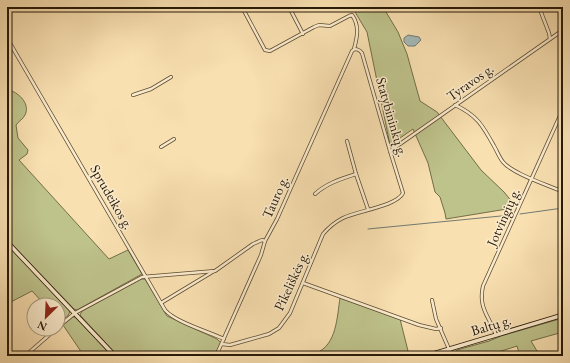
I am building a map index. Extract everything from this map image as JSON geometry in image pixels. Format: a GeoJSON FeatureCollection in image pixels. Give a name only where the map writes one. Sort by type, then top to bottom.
{"type":"FeatureCollection","features":[{"type":"Feature","properties":{"kind":"main road"},"geometry":{"type":"LineString","coordinates":[[7,242],[115,356]]}},
{"type":"Feature","properties":{"kind":"main road","name":"Baltų g."},"geometry":{"type":"LineString","coordinates":[[426,356],[563,316]]}},
{"type":"Feature","properties":{"kind":"main road"},"geometry":{"type":"LineString","coordinates":[[449,349],[451,356]]}},
{"type":"Feature","properties":{"kind":"street"},"geometry":{"type":"LineString","coordinates":[[7,12],[17,7]]}},
{"type":"Feature","properties":{"kind":"street"},"geometry":{"type":"LineString","coordinates":[[242,7],[265,50],[268,51],[303,34],[288,7]]}},
{"type":"Feature","properties":{"kind":"street"},"geometry":{"type":"LineString","coordinates":[[539,7],[550,33],[550,39]]}},
{"type":"Feature","properties":{"kind":"street","name":"Tauro g."},"geometry":{"type":"LineString","coordinates":[[216,356],[261,255],[265,241],[352,51],[355,49],[358,32],[354,17],[349,16],[330,26],[319,25],[303,34]]}},
{"type":"Feature","properties":{"kind":"street","name":"Tyravos g."},"geometry":{"type":"LineString","coordinates":[[390,151],[455,104],[563,30]]}},
{"type":"Feature","properties":{"kind":"street","name":"Sprudeikos g."},"geometry":{"type":"LineString","coordinates":[[7,38],[161,303],[169,314],[224,339]]}},
{"type":"Feature","properties":{"kind":"street","name":"Statybininkų g."},"geometry":{"type":"LineString","coordinates":[[355,49],[362,53],[403,193]]}},
{"type":"Feature","properties":{"kind":"street"},"geometry":{"type":"LineString","coordinates":[[133,95],[151,89],[171,77]]}},
{"type":"Feature","properties":{"kind":"street"},"geometry":{"type":"LineString","coordinates":[[455,104],[467,110],[480,122],[504,162],[516,171],[563,192]]}},
{"type":"Feature","properties":{"kind":"street","name":"Jotvingių g."},"geometry":{"type":"LineString","coordinates":[[496,335],[482,306],[481,300],[483,286],[563,109]]}},
{"type":"Feature","properties":{"kind":"street"},"geometry":{"type":"LineString","coordinates":[[161,147],[174,139]]}},
{"type":"Feature","properties":{"kind":"street"},"geometry":{"type":"LineString","coordinates":[[347,141],[368,209]]}},
{"type":"Feature","properties":{"kind":"street"},"geometry":{"type":"LineString","coordinates":[[315,194],[322,187],[332,182],[356,174]]}},
{"type":"Feature","properties":{"kind":"street","name":"Pikeliškės g."},"geometry":{"type":"LineString","coordinates":[[222,344],[230,345],[269,334],[279,328],[290,314],[323,234],[332,224],[368,209],[388,204],[399,199],[403,193]]}},
{"type":"Feature","properties":{"kind":"street"},"geometry":{"type":"LineString","coordinates":[[161,303],[215,271],[253,244],[262,240],[265,241]]}},
{"type":"Feature","properties":{"kind":"street"},"geometry":{"type":"LineString","coordinates":[[66,320],[75,313],[142,277],[215,271]]}},
{"type":"Feature","properties":{"kind":"street"},"geometry":{"type":"LineString","coordinates":[[304,282],[419,325],[436,329],[441,328]]}},
{"type":"Feature","properties":{"kind":"street"},"geometry":{"type":"LineString","coordinates":[[432,300],[436,319],[449,349]]}},
{"type":"Feature","properties":{"kind":"street"},"geometry":{"type":"LineString","coordinates":[[25,356],[47,337]]}},
{"type":"Feature","properties":{"kind":"green space"},"geometry":{"type":"Polygon","coordinates":[[[352,7],[383,7],[398,32],[407,54],[420,101],[437,112],[481,170],[513,203],[513,208],[446,219],[440,197],[435,192],[428,163],[413,129],[390,145],[367,32],[352,7]]]}},
{"type":"Feature","properties":{"kind":"green space"},"geometry":{"type":"Polygon","coordinates":[[[12,91],[19,95],[24,101],[26,108],[24,116],[16,125],[18,138],[28,150],[27,154],[19,160],[109,259],[128,250],[142,274],[77,310],[74,309],[66,301],[66,297],[63,297],[7,239],[7,94],[12,91]]]}},
{"type":"Feature","properties":{"kind":"green space"},"geometry":{"type":"Polygon","coordinates":[[[7,244],[57,297],[38,297],[32,291],[7,304],[7,244]]]}},
{"type":"Feature","properties":{"kind":"green space"},"geometry":{"type":"Polygon","coordinates":[[[141,279],[145,279],[167,316],[217,339],[221,343],[214,356],[118,356],[80,315],[82,311],[141,279]]]}},
{"type":"Feature","properties":{"kind":"green space"},"geometry":{"type":"Polygon","coordinates":[[[340,298],[400,319],[409,355],[301,356],[316,353],[328,344],[335,329],[340,298]]]}},
{"type":"Feature","properties":{"kind":"green space"},"geometry":{"type":"Polygon","coordinates":[[[66,307],[70,311],[66,317],[66,307]]]}},
{"type":"Feature","properties":{"kind":"green space"},"geometry":{"type":"Polygon","coordinates":[[[75,317],[112,356],[84,356],[66,329],[66,323],[75,317]]]}},
{"type":"Feature","properties":{"kind":"green space"},"geometry":{"type":"Polygon","coordinates":[[[563,318],[563,332],[531,341],[540,356],[520,356],[517,346],[486,356],[456,356],[455,352],[457,350],[563,318]]]}},
{"type":"Feature","properties":{"kind":"water"},"geometry":{"type":"Polygon","coordinates":[[[408,35],[419,37],[421,40],[415,46],[408,46],[404,42],[404,38],[408,35]]]}},
{"type":"Feature","properties":{"kind":"waterway"},"geometry":{"type":"LineString","coordinates":[[520,214],[563,208]]}},
{"type":"Feature","properties":{"kind":"waterway"},"geometry":{"type":"LineString","coordinates":[[368,229],[511,215]]}}]}
